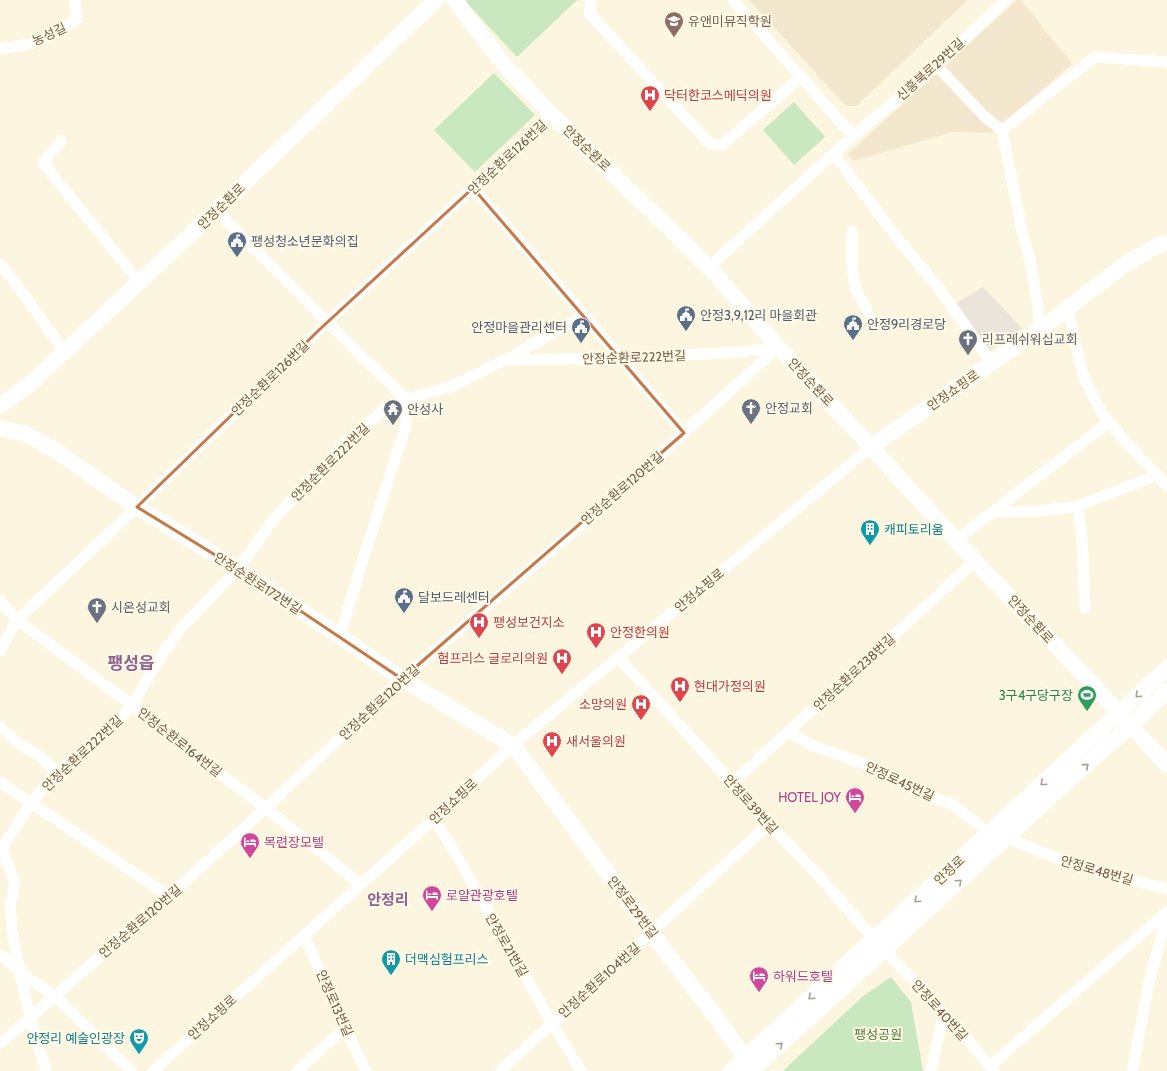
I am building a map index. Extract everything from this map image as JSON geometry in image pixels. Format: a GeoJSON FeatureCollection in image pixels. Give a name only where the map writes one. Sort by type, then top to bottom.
{"type":"FeatureCollection","features":[{"type":"Feature","properties":{"kind":"street","name":"농성길"},"geometry":{"type":"LineString","coordinates":[[0,49],[30,44],[61,30],[77,19],[75,0]]}},
{"type":"Feature","properties":{"kind":"street","name":"안정순환로"},"geometry":{"type":"LineString","coordinates":[[0,406],[31,383],[216,210],[436,0]]}},
{"type":"Feature","properties":{"kind":"street","name":"안정순환로"},"geometry":{"type":"LineString","coordinates":[[454,0],[507,68],[552,115],[709,267],[778,347],[975,561],[1167,765]]}},
{"type":"Feature","properties":{"kind":"street"},"geometry":{"type":"LineString","coordinates":[[591,0],[590,14],[710,144],[722,145],[801,77]]}},
{"type":"Feature","properties":{"kind":"street"},"geometry":{"type":"LineString","coordinates":[[733,0],[853,136]]}},
{"type":"Feature","properties":{"kind":"street","name":"신흥북로29번길"},"geometry":{"type":"LineString","coordinates":[[709,267],[853,136],[937,66],[1005,0]]}},
{"type":"Feature","properties":{"kind":"street"},"geometry":{"type":"LineString","coordinates":[[1002,130],[1095,57],[1167,62]]}},
{"type":"Feature","properties":{"kind":"street"},"geometry":{"type":"LineString","coordinates":[[937,66],[986,118],[1002,130],[1022,231],[1027,248],[1038,308],[1040,330]]}},
{"type":"Feature","properties":{"kind":"street","name":"안정순환로126번길"},"geometry":{"type":"LineString","coordinates":[[0,651],[16,620],[137,507],[327,322],[552,115]]}},
{"type":"Feature","properties":{"kind":"street"},"geometry":{"type":"LineString","coordinates":[[61,141],[43,163],[139,282]]}},
{"type":"Feature","properties":{"kind":"street"},"geometry":{"type":"LineString","coordinates":[[834,154],[894,234],[937,286],[992,363]]}},
{"type":"Feature","properties":{"kind":"street"},"geometry":{"type":"LineString","coordinates":[[473,188],[584,315],[684,433]]}},
{"type":"Feature","properties":{"kind":"street"},"geometry":{"type":"LineString","coordinates":[[216,210],[406,400],[406,425],[340,636]]}},
{"type":"Feature","properties":{"kind":"street"},"geometry":{"type":"LineString","coordinates":[[852,231],[852,265],[855,287],[870,316]]}},
{"type":"Feature","properties":{"kind":"street","name":"안정쇼핑로"},"geometry":{"type":"LineString","coordinates":[[154,1071],[513,746],[871,447],[1040,330],[1127,263],[1159,245],[1167,243]]}},
{"type":"Feature","properties":{"kind":"street"},"geometry":{"type":"LineString","coordinates":[[0,264],[64,351]]}},
{"type":"Feature","properties":{"kind":"street"},"geometry":{"type":"LineString","coordinates":[[1068,308],[1083,376],[1101,412],[1125,441],[1167,486]]}},
{"type":"Feature","properties":{"kind":"street"},"geometry":{"type":"LineString","coordinates":[[504,360],[584,315]]}},
{"type":"Feature","properties":{"kind":"street","name":"안정순환로222번길"},"geometry":{"type":"LineString","coordinates":[[46,1071],[30,1018],[20,972],[12,931],[10,906],[14,883],[2,848],[31,803],[53,776],[99,736],[114,726],[132,705],[163,653],[181,628],[238,569],[274,519],[346,442],[387,407],[453,386],[504,360],[621,358],[742,352],[778,347]]}},
{"type":"Feature","properties":{"kind":"street","name":"안정순환로120번길"},"geometry":{"type":"LineString","coordinates":[[0,1044],[169,896],[266,808],[402,679],[617,494],[778,347]]}},
{"type":"Feature","properties":{"kind":"street"},"geometry":{"type":"LineString","coordinates":[[0,414],[11,406],[31,383]]}},
{"type":"Feature","properties":{"kind":"street"},"geometry":{"type":"LineString","coordinates":[[0,420],[26,434]]}},
{"type":"Feature","properties":{"kind":"street"},"geometry":{"type":"LineString","coordinates":[[956,540],[1109,422]]}},
{"type":"Feature","properties":{"kind":"street","name":"안정순환로172번길"},"geometry":{"type":"LineString","coordinates":[[0,428],[26,434],[56,451],[137,507],[238,569],[402,679],[513,746]]}},
{"type":"Feature","properties":{"kind":"street"},"geometry":{"type":"LineString","coordinates":[[992,512],[1040,510],[1078,506],[1157,475]]}},
{"type":"Feature","properties":{"kind":"street"},"geometry":{"type":"LineString","coordinates":[[1078,506],[1082,538],[1085,608]]}},
{"type":"Feature","properties":{"kind":"street","name":"안정순환로238번길"},"geometry":{"type":"LineString","coordinates":[[732,783],[975,561]]}},
{"type":"Feature","properties":{"kind":"street","name":"안정순환로164번길"},"geometry":{"type":"LineString","coordinates":[[0,601],[16,620],[132,705],[195,755],[266,808],[360,884]]}},
{"type":"Feature","properties":{"kind":"street","name":"안정로39번길"},"geometry":{"type":"LineString","coordinates":[[618,657],[769,824],[817,874],[879,945]]}},
{"type":"Feature","properties":{"kind":"street","name":"안정로"},"geometry":{"type":"LineString","coordinates":[[731,1071],[750,1066],[879,945],[989,833],[1167,668]]}},
{"type":"Feature","properties":{"kind":"street"},"geometry":{"type":"LineString","coordinates":[[1155,680],[1167,691]]}},
{"type":"Feature","properties":{"kind":"street","name":"안정로"},"geometry":{"type":"LineString","coordinates":[[879,945],[1006,838],[1167,691]]}},
{"type":"Feature","properties":{"kind":"street"},"geometry":{"type":"LineString","coordinates":[[0,727],[19,744],[37,754],[57,772]]}},
{"type":"Feature","properties":{"kind":"street","name":"안정로45번길"},"geometry":{"type":"LineString","coordinates":[[789,732],[812,746],[864,764],[923,794],[952,804],[989,833],[1006,838]]}},
{"type":"Feature","properties":{"kind":"street","name":"안정로29번길"},"geometry":{"type":"LineString","coordinates":[[513,746],[722,1025],[750,1066]]}},
{"type":"Feature","properties":{"kind":"street"},"geometry":{"type":"LineString","coordinates":[[0,782],[31,803]]}},
{"type":"Feature","properties":{"kind":"street","name":"안정순환로222번길"},"geometry":{"type":"LineString","coordinates":[[31,803],[169,896]]}},
{"type":"Feature","properties":{"kind":"street","name":"안정로21번길"},"geometry":{"type":"LineString","coordinates":[[434,819],[581,1071]]}},
{"type":"Feature","properties":{"kind":"street","name":"안정순환로104번길"},"geometry":{"type":"LineString","coordinates":[[500,1071],[769,824]]}},
{"type":"Feature","properties":{"kind":"street","name":"안정로48번길"},"geometry":{"type":"LineString","coordinates":[[1006,838],[1077,866],[1167,889]]}},
{"type":"Feature","properties":{"kind":"street"},"geometry":{"type":"LineString","coordinates":[[992,1069],[1167,913]]}},
{"type":"Feature","properties":{"kind":"street"},"geometry":{"type":"LineString","coordinates":[[1132,1071],[1149,983],[1167,913]]}},
{"type":"Feature","properties":{"kind":"street","name":"안정로13번길"},"geometry":{"type":"LineString","coordinates":[[304,935],[345,1028],[366,1071]]}},
{"type":"Feature","properties":{"kind":"street","name":"안정로40번길"},"geometry":{"type":"LineString","coordinates":[[879,945],[946,1014],[992,1069]]}},
{"type":"Feature","properties":{"kind":"street"},"geometry":{"type":"LineString","coordinates":[[0,955],[6,958],[20,972],[55,996],[131,1071]]}},
{"type":"Feature","properties":{"kind":"street"},"geometry":{"type":"LineString","coordinates":[[931,1071],[941,1024],[946,1014]]}},
{"type":"Feature","properties":{"kind":"street"},"geometry":{"type":"LineString","coordinates":[[297,1071],[345,1028]]}},
{"type":"Feature","properties":{"kind":"highlighted area"},"geometry":{"type":"Polygon","coordinates":[[[473,188],[684,433],[402,679],[238,569],[137,507],[319,330],[473,188]]]}},
{"type":"Feature","properties":{"kind":"shaded area"},"geometry":{"type":"Polygon","coordinates":[[[749,0],[968,0],[856,106],[846,106],[749,0]]]}},
{"type":"Feature","properties":{"kind":"shaded area"},"geometry":{"type":"Polygon","coordinates":[[[1017,0],[1021,0],[1072,64],[992,133],[952,132],[854,161],[848,154],[1017,0]]]}},
{"type":"Feature","properties":{"kind":"shaded area"},"geometry":{"type":"Polygon","coordinates":[[[983,287],[1022,328],[989,351],[957,303],[983,287]]]}},
{"type":"Feature","properties":{"kind":"green space"},"geometry":{"type":"Polygon","coordinates":[[[466,0],[577,0],[517,57],[467,3],[466,0]]]}},
{"type":"Feature","properties":{"kind":"green space"},"geometry":{"type":"Polygon","coordinates":[[[494,73],[535,115],[475,172],[434,130],[494,73]]]}},
{"type":"Feature","properties":{"kind":"green space"},"geometry":{"type":"Polygon","coordinates":[[[794,102],[825,137],[794,165],[763,130],[794,102]]]}},
{"type":"Feature","properties":{"kind":"green space","name":"팽성공원"},"geometry":{"type":"Polygon","coordinates":[[[891,977],[911,1002],[923,1071],[783,1071],[862,997],[891,977]]]}},
{"type":"Feature","properties":{"kind":"place","name":"유앤미뮤직학원"},"geometry":{"type":"Point","coordinates":[674,38]}},
{"type":"Feature","properties":{"kind":"place","name":"닥터한코스메딕의원"},"geometry":{"type":"Point","coordinates":[650,112]}},
{"type":"Feature","properties":{"kind":"place","name":"팽성청소년문화의집"},"geometry":{"type":"Point","coordinates":[237,258]}},
{"type":"Feature","properties":{"kind":"place","name":"안정3,9,12리 마을회관"},"geometry":{"type":"Point","coordinates":[686,332]}},
{"type":"Feature","properties":{"kind":"place","name":"안정9리경로당"},"geometry":{"type":"Point","coordinates":[853,341]}},
{"type":"Feature","properties":{"kind":"place","name":"안정마을관리센터"},"geometry":{"type":"Point","coordinates":[581,344]}},
{"type":"Feature","properties":{"kind":"place","name":"리프레쉬워십교회"},"geometry":{"type":"Point","coordinates":[968,356]}},
{"type":"Feature","properties":{"kind":"place","name":"안정교회"},"geometry":{"type":"Point","coordinates":[751,425]}},
{"type":"Feature","properties":{"kind":"place","name":"안성사"},"geometry":{"type":"Point","coordinates":[393,426]}},
{"type":"Feature","properties":{"kind":"place","name":"캐피토리움"},"geometry":{"type":"Point","coordinates":[870,546]}},
{"type":"Feature","properties":{"kind":"place","name":"달보드레센터"},"geometry":{"type":"Point","coordinates":[404,614]}},
{"type":"Feature","properties":{"kind":"place","name":"시온성교회"},"geometry":{"type":"Point","coordinates":[97,624]}},
{"type":"Feature","properties":{"kind":"place","name":"팽성보건지소"},"geometry":{"type":"Point","coordinates":[479,639]}},
{"type":"Feature","properties":{"kind":"place","name":"안정한의원"},"geometry":{"type":"Point","coordinates":[596,649]}},
{"type":"Feature","properties":{"kind":"place","name":"험프리스 글로리의원"},"geometry":{"type":"Point","coordinates":[562,675]}},
{"type":"Feature","properties":{"kind":"place","name":"현대가정의원"},"geometry":{"type":"Point","coordinates":[680,703]}},
{"type":"Feature","properties":{"kind":"place","name":"3구4구당구장"},"geometry":{"type":"Point","coordinates":[1087,712]}},
{"type":"Feature","properties":{"kind":"place","name":"소망의원"},"geometry":{"type":"Point","coordinates":[641,721]}},
{"type":"Feature","properties":{"kind":"place","name":"새서울의원"},"geometry":{"type":"Point","coordinates":[552,758]}},
{"type":"Feature","properties":{"kind":"place","name":"HOTEL JOY"},"geometry":{"type":"Point","coordinates":[855,814]}},
{"type":"Feature","properties":{"kind":"place","name":"목련장모텔"},"geometry":{"type":"Point","coordinates":[250,859]}},
{"type":"Feature","properties":{"kind":"place","name":"로얄관광호텔"},"geometry":{"type":"Point","coordinates":[432,912]}},
{"type":"Feature","properties":{"kind":"place","name":"더맥심험프리스"},"geometry":{"type":"Point","coordinates":[391,976]}},
{"type":"Feature","properties":{"kind":"place","name":"하워드호텔"},"geometry":{"type":"Point","coordinates":[759,993]}},
{"type":"Feature","properties":{"kind":"place","name":"안정리 예술인광장"},"geometry":{"type":"Point","coordinates":[139,1055]}},
{"type":"Feature","properties":{"kind":"district","name":"팽성읍"},"geometry":{"type":"Point","coordinates":[131,663]}},
{"type":"Feature","properties":{"kind":"district","name":"안정리"},"geometry":{"type":"Point","coordinates":[388,900]}}]}
